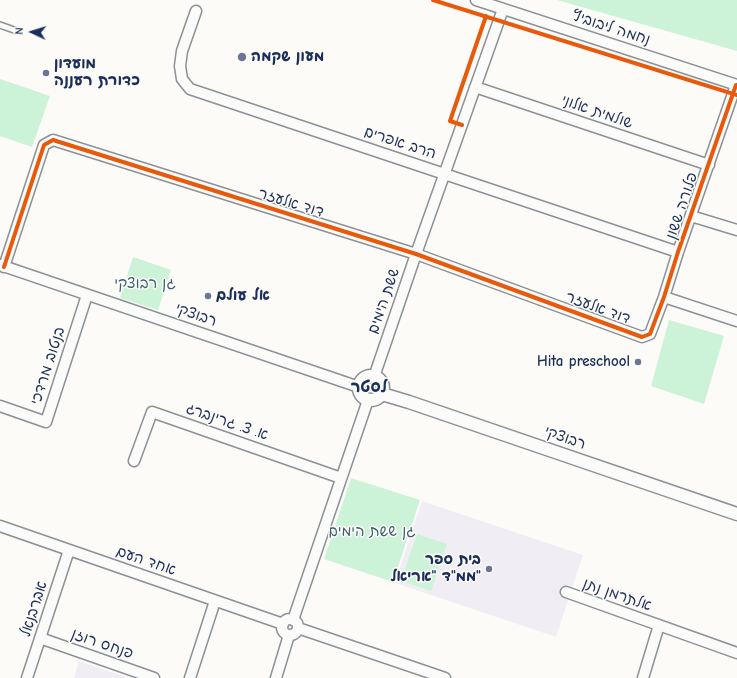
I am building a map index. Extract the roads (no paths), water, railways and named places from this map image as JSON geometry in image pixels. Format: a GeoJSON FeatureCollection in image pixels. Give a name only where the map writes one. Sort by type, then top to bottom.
{"type":"FeatureCollection","features":[{"type":"Feature","properties":{"kind":"street","name":"נחמה ליבוביץ"},"geometry":{"type":"LineString","coordinates":[[476,0],[737,85]]}},
{"type":"Feature","properties":{"kind":"street","name":"ששת הימים"},"geometry":{"type":"LineString","coordinates":[[374,377],[503,9]]}},
{"type":"Feature","properties":{"kind":"street","name":"הרב אפרים"},"geometry":{"type":"LineString","coordinates":[[196,12],[182,51],[180,66],[182,79],[190,89],[678,252]]}},
{"type":"Feature","properties":{"kind":"street","name":"פלורה ששון"},"geometry":{"type":"LineString","coordinates":[[650,334],[737,85]]}},
{"type":"Feature","properties":{"kind":"street","name":"שולמית אלוני"},"geometry":{"type":"LineString","coordinates":[[475,87],[709,165]]}},
{"type":"Feature","properties":{"kind":"street","name":"דוד אלעזר"},"geometry":{"type":"LineString","coordinates":[[2,266],[44,145],[53,140],[416,254],[642,337],[650,334]]}},
{"type":"Feature","properties":{"kind":"street"},"geometry":{"type":"LineString","coordinates":[[691,216],[737,230]]}},
{"type":"Feature","properties":{"kind":"street","name":"רבוצקי"},"geometry":{"type":"LineString","coordinates":[[2,266],[360,387]]}},
{"type":"Feature","properties":{"kind":"street","name":"בנטוב מרדכי"},"geometry":{"type":"LineString","coordinates":[[0,406],[46,422],[87,295]]}},
{"type":"Feature","properties":{"kind":"street"},"geometry":{"type":"LineString","coordinates":[[664,297],[737,322]]}},
{"type":"Feature","properties":{"kind":"street"},"geometry":{"type":"LineString","coordinates":[[370,376],[374,377],[381,381],[383,386],[382,394],[375,400],[368,400],[362,395],[360,387],[365,378],[370,376]]}},
{"type":"Feature","properties":{"kind":"street","name":"רבוצקי"},"geometry":{"type":"LineString","coordinates":[[382,394],[737,514]]}},
{"type":"Feature","properties":{"kind":"street"},"geometry":{"type":"LineString","coordinates":[[368,400],[341,478],[296,624],[295,634],[289,635],[283,630],[283,624],[288,619],[296,624],[445,678]]}},
{"type":"Feature","properties":{"kind":"street","name":"א. צ. גרינברג"},"geometry":{"type":"LineString","coordinates":[[134,461],[152,412],[341,478]]}},
{"type":"Feature","properties":{"kind":"street","name":"אחד העם"},"geometry":{"type":"LineString","coordinates":[[0,526],[283,624]]}},
{"type":"Feature","properties":{"kind":"street","name":"אברבנאל"},"geometry":{"type":"LineString","coordinates":[[27,678],[69,550]]}},
{"type":"Feature","properties":{"kind":"street","name":"אלתרמן נתן"},"geometry":{"type":"LineString","coordinates":[[566,592],[737,653]]}},
{"type":"Feature","properties":{"kind":"street"},"geometry":{"type":"LineString","coordinates":[[190,678],[215,601]]}},
{"type":"Feature","properties":{"kind":"street","name":"אלתרמן נתן"},"geometry":{"type":"LineString","coordinates":[[643,678],[660,625]]}},
{"type":"Feature","properties":{"kind":"street"},"geometry":{"type":"LineString","coordinates":[[276,678],[289,635]]}},
{"type":"Feature","properties":{"kind":"street","name":"פנחס רוזן"},"geometry":{"type":"LineString","coordinates":[[40,638],[154,678]]}},
{"type":"Feature","properties":{"kind":"lane"},"geometry":{"type":"LineString","coordinates":[[0,25],[17,31]]}},
{"type":"Feature","properties":{"kind":"place","name":"מעון שקמה"},"geometry":{"type":"Point","coordinates":[242,57]}},
{"type":"Feature","properties":{"kind":"place","name":"מועדון כדורת רעננה"},"geometry":{"type":"Point","coordinates":[46,73]}},
{"type":"Feature","properties":{"kind":"place","name":"אל עולם"},"geometry":{"type":"Point","coordinates":[208,296]}},
{"type":"Feature","properties":{"kind":"place","name":"Hita preschool"},"geometry":{"type":"Point","coordinates":[638,362]}},
{"type":"Feature","properties":{"kind":"place","name":"בית ספר ממ\"ד \"אריאל\""},"geometry":{"type":"Point","coordinates":[489,569]}},
{"type":"Feature","properties":{"kind":"district","name":"לסטר"},"geometry":{"type":"Point","coordinates":[369,387]}},
{"type":"Feature","properties":{"kind":"park label","name":"גן רבוצקי"},"geometry":{"type":"Point","coordinates":[145,284]}},
{"type":"Feature","properties":{"kind":"park label","name":"גן ששת הימים"},"geometry":{"type":"Point","coordinates":[372,532]}}]}
